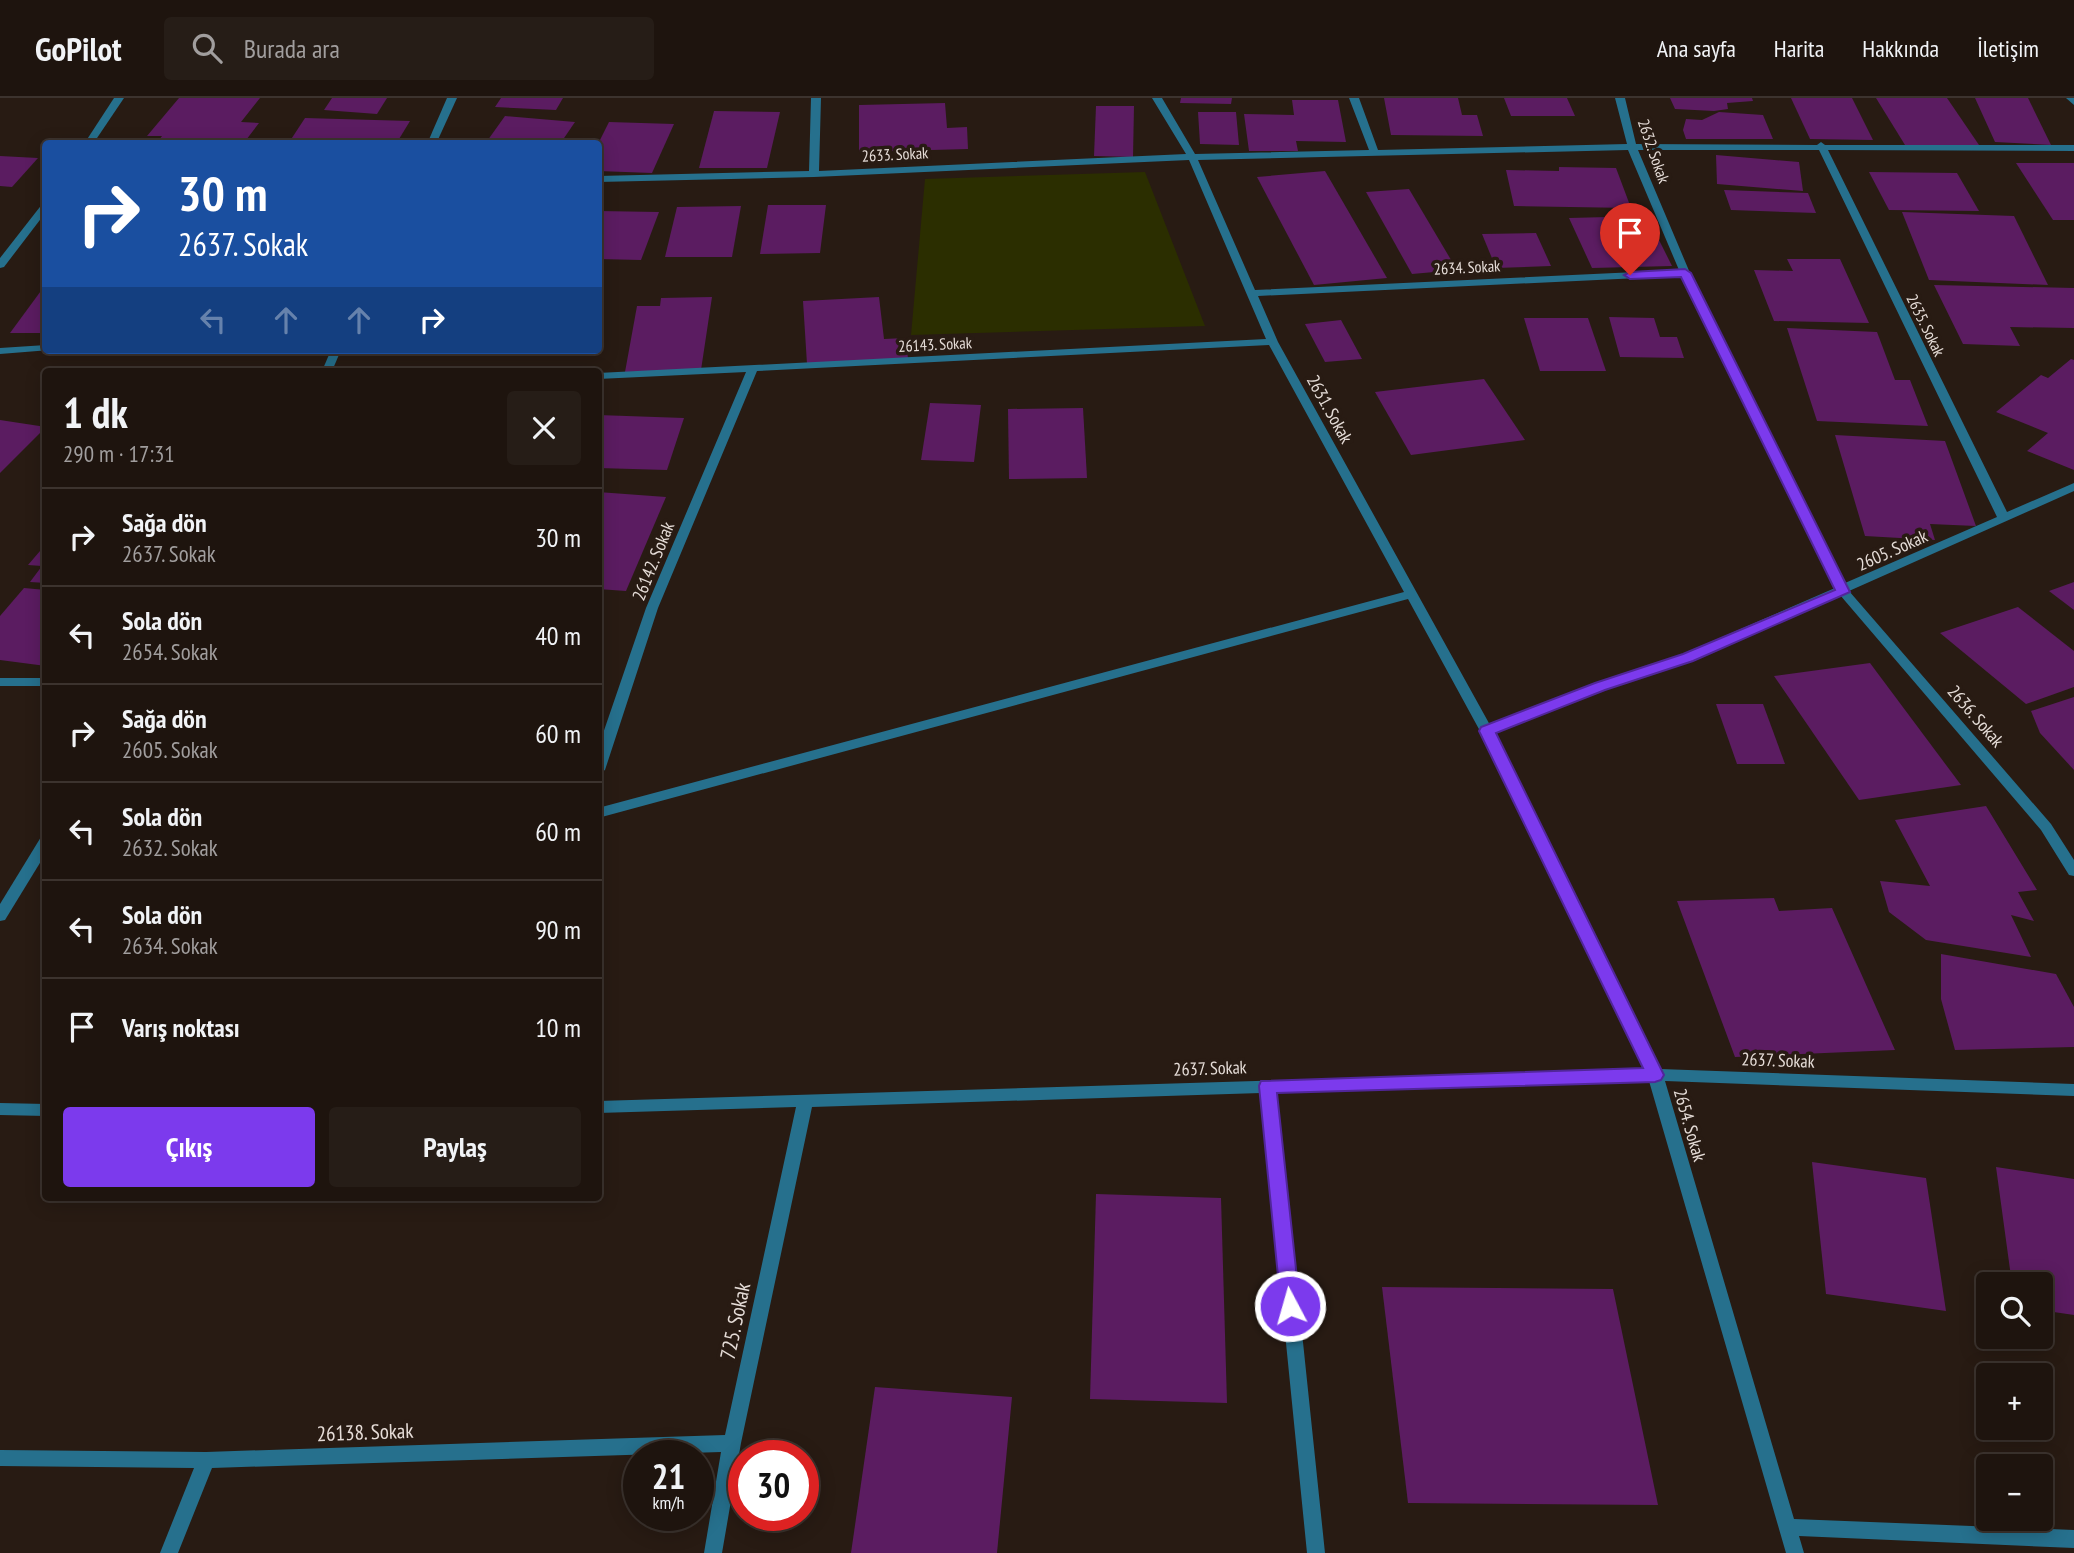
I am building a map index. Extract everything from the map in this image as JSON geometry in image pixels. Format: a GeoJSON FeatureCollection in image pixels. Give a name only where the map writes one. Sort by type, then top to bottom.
{"type":"FeatureCollection","features":[{"type":"Feature","properties":{"kind":"street"},"geometry":{"type":"LineString","coordinates":[[91,140],[119,98]]}},
{"type":"Feature","properties":{"kind":"street"},"geometry":{"type":"LineString","coordinates":[[433,140],[452,98]]}},
{"type":"Feature","properties":{"kind":"street"},"geometry":{"type":"LineString","coordinates":[[814,174],[816,98]]}},
{"type":"Feature","properties":{"kind":"street","name":"2631. Sokak"},"geometry":{"type":"LineString","coordinates":[[1157,98],[1192,157],[1273,342],[1487,731]]}},
{"type":"Feature","properties":{"kind":"street"},"geometry":{"type":"LineString","coordinates":[[1354,98],[1375,154]]}},
{"type":"Feature","properties":{"kind":"street","name":"2632. Sokak"},"geometry":{"type":"LineString","coordinates":[[1620,98],[1632,147],[1685,273],[1843,592]]}},
{"type":"Feature","properties":{"kind":"street","name":"2633. Sokak"},"geometry":{"type":"LineString","coordinates":[[602,179],[814,174],[1192,157],[1632,147],[1821,145],[2074,148]]}},
{"type":"Feature","properties":{"kind":"street","name":"2635. Sokak"},"geometry":{"type":"LineString","coordinates":[[1821,145],[2004,519]]}},
{"type":"Feature","properties":{"kind":"street"},"geometry":{"type":"LineString","coordinates":[[0,265],[42,210]]}},
{"type":"Feature","properties":{"kind":"street","name":"2634. Sokak"},"geometry":{"type":"LineString","coordinates":[[1250,293],[1685,273]]}},
{"type":"Feature","properties":{"kind":"street","name":"26143. Sokak"},"geometry":{"type":"LineString","coordinates":[[602,376],[1273,342]]}},
{"type":"Feature","properties":{"kind":"street"},"geometry":{"type":"LineString","coordinates":[[0,351],[42,348]]}},
{"type":"Feature","properties":{"kind":"street","name":"26142. Sokak"},"geometry":{"type":"LineString","coordinates":[[602,759],[652,608],[752,370]]}},
{"type":"Feature","properties":{"kind":"street","name":"2605. Sokak"},"geometry":{"type":"LineString","coordinates":[[1487,731],[1600,687],[1688,657],[1843,592],[2074,487]]}},
{"type":"Feature","properties":{"kind":"street","name":"2636. Sokak"},"geometry":{"type":"LineString","coordinates":[[1843,592],[2046,827],[2074,872]]}},
{"type":"Feature","properties":{"kind":"street"},"geometry":{"type":"LineString","coordinates":[[602,812],[1412,594]]}},
{"type":"Feature","properties":{"kind":"street"},"geometry":{"type":"LineString","coordinates":[[0,682],[42,682]]}},
{"type":"Feature","properties":{"kind":"street","name":"2654. Sokak"},"geometry":{"type":"LineString","coordinates":[[1487,731],[1655,1075],[1794,1553]]}},
{"type":"Feature","properties":{"kind":"street"},"geometry":{"type":"LineString","coordinates":[[0,916],[42,847]]}},
{"type":"Feature","properties":{"kind":"street","name":"2637. Sokak"},"geometry":{"type":"LineString","coordinates":[[602,1107],[1655,1075],[2074,1090]]}},
{"type":"Feature","properties":{"kind":"street"},"geometry":{"type":"LineString","coordinates":[[1268,1086],[1316,1553]]}},
{"type":"Feature","properties":{"kind":"street","name":"725. Sokak"},"geometry":{"type":"LineString","coordinates":[[733,1440],[806,1099]]}},
{"type":"Feature","properties":{"kind":"street"},"geometry":{"type":"LineString","coordinates":[[0,1110],[42,1110]]}},
{"type":"Feature","properties":{"kind":"street","name":"26138. Sokak"},"geometry":{"type":"LineString","coordinates":[[0,1458],[205,1460],[728,1443]]}},
{"type":"Feature","properties":{"kind":"street"},"geometry":{"type":"LineString","coordinates":[[169,1553],[205,1460]]}},
{"type":"Feature","properties":{"kind":"street","name":"725. Sokak"},"geometry":{"type":"LineString","coordinates":[[713,1553],[728,1466]]}},
{"type":"Feature","properties":{"kind":"street"},"geometry":{"type":"LineString","coordinates":[[1788,1527],[2074,1539]]}},
{"type":"Feature","properties":{"kind":"green space"},"geometry":{"type":"Polygon","coordinates":[[[1145,172],[1205,326],[911,335],[925,179],[1145,172]]]}},
{"type":"Feature","properties":{"kind":"building"},"geometry":{"type":"Polygon","coordinates":[[[179,98],[260,98],[241,122],[259,123],[246,140],[159,140],[162,136],[147,136],[179,98]]]}},
{"type":"Feature","properties":{"kind":"building"},"geometry":{"type":"Polygon","coordinates":[[[332,98],[387,98],[377,114],[324,110],[332,98]]]}},
{"type":"Feature","properties":{"kind":"building"},"geometry":{"type":"Polygon","coordinates":[[[501,98],[563,98],[556,110],[495,107],[501,98]]]}},
{"type":"Feature","properties":{"kind":"building"},"geometry":{"type":"Polygon","coordinates":[[[1181,98],[1232,98],[1231,104],[1180,103],[1181,98]]]}},
{"type":"Feature","properties":{"kind":"building"},"geometry":{"type":"Polygon","coordinates":[[[1384,98],[1458,98],[1462,115],[1477,115],[1483,136],[1391,135],[1384,98]]]}},
{"type":"Feature","properties":{"kind":"building"},"geometry":{"type":"Polygon","coordinates":[[[1504,98],[1567,98],[1575,116],[1511,116],[1504,98]]]}},
{"type":"Feature","properties":{"kind":"building"},"geometry":{"type":"Polygon","coordinates":[[[1670,98],[1752,98],[1753,101],[1727,103],[1728,109],[1714,111],[1675,109],[1670,98]]]}},
{"type":"Feature","properties":{"kind":"building"},"geometry":{"type":"Polygon","coordinates":[[[1791,98],[1852,98],[1873,140],[1810,139],[1791,98]]]}},
{"type":"Feature","properties":{"kind":"building"},"geometry":{"type":"Polygon","coordinates":[[[1876,98],[1947,98],[1979,145],[1905,145],[1876,98]]]}},
{"type":"Feature","properties":{"kind":"building"},"geometry":{"type":"Polygon","coordinates":[[[1975,98],[2028,98],[2051,145],[1995,142],[1975,98]]]}},
{"type":"Feature","properties":{"kind":"building"},"geometry":{"type":"Polygon","coordinates":[[[1292,100],[1338,100],[1346,142],[1296,141],[1298,151],[1249,151],[1244,114],[1294,115],[1292,100]]]}},
{"type":"Feature","properties":{"kind":"building"},"geometry":{"type":"Polygon","coordinates":[[[945,103],[947,128],[967,127],[968,149],[859,152],[859,105],[945,103]]]}},
{"type":"Feature","properties":{"kind":"building"},"geometry":{"type":"Polygon","coordinates":[[[1096,106],[1134,106],[1133,157],[1094,156],[1096,106]]]}},
{"type":"Feature","properties":{"kind":"building"},"geometry":{"type":"Polygon","coordinates":[[[714,111],[780,112],[767,168],[699,168],[714,111]]]}},
{"type":"Feature","properties":{"kind":"building"},"geometry":{"type":"Polygon","coordinates":[[[1198,112],[1236,112],[1239,145],[1200,144],[1198,112]]]}},
{"type":"Feature","properties":{"kind":"building"},"geometry":{"type":"Polygon","coordinates":[[[1719,112],[1763,115],[1773,139],[1686,139],[1683,130],[1686,119],[1702,120],[1719,112]]]}},
{"type":"Feature","properties":{"kind":"building"},"geometry":{"type":"Polygon","coordinates":[[[505,116],[575,122],[563,140],[488,140],[505,116]]]}},
{"type":"Feature","properties":{"kind":"building"},"geometry":{"type":"Polygon","coordinates":[[[305,118],[410,121],[398,140],[291,140],[305,118]]]}},
{"type":"Feature","properties":{"kind":"building"},"geometry":{"type":"Polygon","coordinates":[[[609,122],[674,124],[652,173],[602,171],[600,140],[609,122]]]}},
{"type":"Feature","properties":{"kind":"building"},"geometry":{"type":"Polygon","coordinates":[[[1716,155],[1799,162],[1803,191],[1717,184],[1716,155]]]}},
{"type":"Feature","properties":{"kind":"building"},"geometry":{"type":"Polygon","coordinates":[[[0,156],[38,158],[12,187],[0,186],[0,156]]]}},
{"type":"Feature","properties":{"kind":"building"},"geometry":{"type":"Polygon","coordinates":[[[2016,163],[2074,163],[2074,220],[2053,220],[2016,163]]]}},
{"type":"Feature","properties":{"kind":"building"},"geometry":{"type":"Polygon","coordinates":[[[1559,167],[1616,168],[1631,208],[1514,206],[1506,170],[1559,171],[1559,167]]]}},
{"type":"Feature","properties":{"kind":"building"},"geometry":{"type":"Polygon","coordinates":[[[1325,171],[1387,278],[1314,285],[1257,177],[1325,171]]]}},
{"type":"Feature","properties":{"kind":"building"},"geometry":{"type":"Polygon","coordinates":[[[1869,172],[1957,173],[1979,211],[1889,210],[1869,172]]]}},
{"type":"Feature","properties":{"kind":"building"},"geometry":{"type":"Polygon","coordinates":[[[1409,189],[1457,270],[1412,274],[1366,192],[1409,189]]]}},
{"type":"Feature","properties":{"kind":"building"},"geometry":{"type":"Polygon","coordinates":[[[1724,190],[1808,193],[1816,213],[1731,210],[1724,190]]]}},
{"type":"Feature","properties":{"kind":"building"},"geometry":{"type":"Polygon","coordinates":[[[768,205],[826,205],[820,253],[760,254],[768,205]]]}},
{"type":"Feature","properties":{"kind":"building"},"geometry":{"type":"Polygon","coordinates":[[[741,206],[732,257],[665,257],[677,207],[741,206]]]}},
{"type":"Feature","properties":{"kind":"building"},"geometry":{"type":"Polygon","coordinates":[[[602,211],[659,212],[641,260],[602,259],[602,211]]]}},
{"type":"Feature","properties":{"kind":"building"},"geometry":{"type":"Polygon","coordinates":[[[1902,212],[2014,216],[2048,285],[1929,280],[1902,212]]]}},
{"type":"Feature","properties":{"kind":"building"},"geometry":{"type":"Polygon","coordinates":[[[1647,216],[1672,266],[1592,268],[1569,218],[1647,216]]]}},
{"type":"Feature","properties":{"kind":"building"},"geometry":{"type":"Polygon","coordinates":[[[1536,233],[1551,266],[1496,268],[1482,234],[1536,233]]]}},
{"type":"Feature","properties":{"kind":"building"},"geometry":{"type":"Polygon","coordinates":[[[1787,259],[1840,259],[1869,323],[1774,321],[1754,270],[1793,271],[1787,259]]]}},
{"type":"Feature","properties":{"kind":"building"},"geometry":{"type":"Polygon","coordinates":[[[1934,285],[2074,288],[2074,328],[2010,327],[2020,346],[1963,344],[1934,285]]]}},
{"type":"Feature","properties":{"kind":"building"},"geometry":{"type":"Polygon","coordinates":[[[42,289],[42,333],[10,333],[42,289]]]}},
{"type":"Feature","properties":{"kind":"building"},"geometry":{"type":"Polygon","coordinates":[[[712,297],[701,370],[625,372],[637,306],[660,306],[661,298],[712,297]]]}},
{"type":"Feature","properties":{"kind":"building"},"geometry":{"type":"Polygon","coordinates":[[[879,297],[884,339],[905,338],[908,358],[807,364],[803,301],[879,297]]]}},
{"type":"Feature","properties":{"kind":"building"},"geometry":{"type":"Polygon","coordinates":[[[1609,317],[1654,318],[1660,337],[1677,337],[1684,358],[1620,357],[1609,317]]]}},
{"type":"Feature","properties":{"kind":"building"},"geometry":{"type":"Polygon","coordinates":[[[1524,318],[1588,318],[1606,371],[1540,371],[1524,318]]]}},
{"type":"Feature","properties":{"kind":"building"},"geometry":{"type":"Polygon","coordinates":[[[1341,320],[1362,359],[1325,362],[1305,324],[1341,320]]]}},
{"type":"Feature","properties":{"kind":"building"},"geometry":{"type":"Polygon","coordinates":[[[1787,328],[1877,332],[1895,380],[1910,380],[1928,426],[1817,421],[1787,328]]]}},
{"type":"Feature","properties":{"kind":"building"},"geometry":{"type":"Polygon","coordinates":[[[2071,359],[2074,360],[2074,470],[2027,451],[2048,433],[1996,412],[2041,375],[2048,378],[2071,359]]]}},
{"type":"Feature","properties":{"kind":"building"},"geometry":{"type":"Polygon","coordinates":[[[1484,379],[1525,440],[1411,455],[1375,392],[1484,379]]]}},
{"type":"Feature","properties":{"kind":"building"},"geometry":{"type":"Polygon","coordinates":[[[930,403],[981,405],[974,462],[921,460],[930,403]]]}},
{"type":"Feature","properties":{"kind":"building"},"geometry":{"type":"Polygon","coordinates":[[[1083,408],[1087,478],[1009,479],[1008,409],[1083,408]]]}},
{"type":"Feature","properties":{"kind":"building"},"geometry":{"type":"Polygon","coordinates":[[[602,415],[684,418],[667,470],[602,468],[602,415]]]}},
{"type":"Feature","properties":{"kind":"building"},"geometry":{"type":"Polygon","coordinates":[[[0,420],[42,426],[42,431],[0,473],[0,420]]]}},
{"type":"Feature","properties":{"kind":"building"},"geometry":{"type":"Polygon","coordinates":[[[1835,435],[1945,441],[1976,526],[1930,524],[1935,540],[1865,536],[1835,435]]]}},
{"type":"Feature","properties":{"kind":"building"},"geometry":{"type":"Polygon","coordinates":[[[602,492],[666,497],[626,591],[602,589],[602,492]]]}},
{"type":"Feature","properties":{"kind":"building"},"geometry":{"type":"Polygon","coordinates":[[[42,549],[42,566],[28,565],[42,549]]]}},
{"type":"Feature","properties":{"kind":"building"},"geometry":{"type":"Polygon","coordinates":[[[42,566],[42,583],[30,582],[42,566]]]}},
{"type":"Feature","properties":{"kind":"building"},"geometry":{"type":"Polygon","coordinates":[[[2074,582],[2074,610],[2049,591],[2074,582]]]}},
{"type":"Feature","properties":{"kind":"building"},"geometry":{"type":"Polygon","coordinates":[[[24,588],[42,590],[42,665],[0,660],[0,616],[24,588]]]}},
{"type":"Feature","properties":{"kind":"building"},"geometry":{"type":"Polygon","coordinates":[[[2018,607],[2074,651],[2074,687],[2026,704],[1940,633],[2018,607]]]}},
{"type":"Feature","properties":{"kind":"building"},"geometry":{"type":"Polygon","coordinates":[[[1870,663],[1961,785],[1859,800],[1774,676],[1870,663]]]}},
{"type":"Feature","properties":{"kind":"building"},"geometry":{"type":"Polygon","coordinates":[[[2074,697],[2074,770],[2040,733],[2031,711],[2074,697]]]}},
{"type":"Feature","properties":{"kind":"building"},"geometry":{"type":"Polygon","coordinates":[[[1716,704],[1763,704],[1785,764],[1737,764],[1716,704]]]}},
{"type":"Feature","properties":{"kind":"building"},"geometry":{"type":"Polygon","coordinates":[[[1986,806],[2037,890],[2018,892],[2034,921],[2011,915],[2031,957],[1926,940],[1889,912],[1880,881],[1930,886],[1895,820],[1986,806]]]}},
{"type":"Feature","properties":{"kind":"building"},"geometry":{"type":"Polygon","coordinates":[[[1774,898],[1779,911],[1832,908],[1895,1050],[1735,1057],[1677,901],[1774,898]]]}},
{"type":"Feature","properties":{"kind":"building"},"geometry":{"type":"Polygon","coordinates":[[[1941,954],[2056,974],[2074,1007],[2074,1047],[1955,1050],[1941,999],[1941,954]]]}},
{"type":"Feature","properties":{"kind":"building"},"geometry":{"type":"Polygon","coordinates":[[[1812,1162],[1926,1178],[1946,1311],[1826,1294],[1812,1162]]]}},
{"type":"Feature","properties":{"kind":"building"},"geometry":{"type":"Polygon","coordinates":[[[1996,1167],[2074,1179],[2074,1315],[2053,1312],[2053,1272],[2010,1272],[1996,1167]]]}},
{"type":"Feature","properties":{"kind":"building"},"geometry":{"type":"Polygon","coordinates":[[[1096,1194],[1221,1198],[1227,1403],[1090,1399],[1096,1194]]]}},
{"type":"Feature","properties":{"kind":"building"},"geometry":{"type":"Polygon","coordinates":[[[1382,1287],[1613,1289],[1658,1505],[1408,1503],[1382,1287]]]}},
{"type":"Feature","properties":{"kind":"building"},"geometry":{"type":"Polygon","coordinates":[[[875,1387],[1012,1397],[997,1553],[851,1553],[875,1387]]]}},
{"type":"Feature","properties":{"kind":"route"},"geometry":{"type":"LineString","coordinates":[[1290,1306],[1268,1086],[1655,1075],[1487,731],[1600,687],[1688,657],[1843,592],[1685,273],[1630,275]]}}]}
